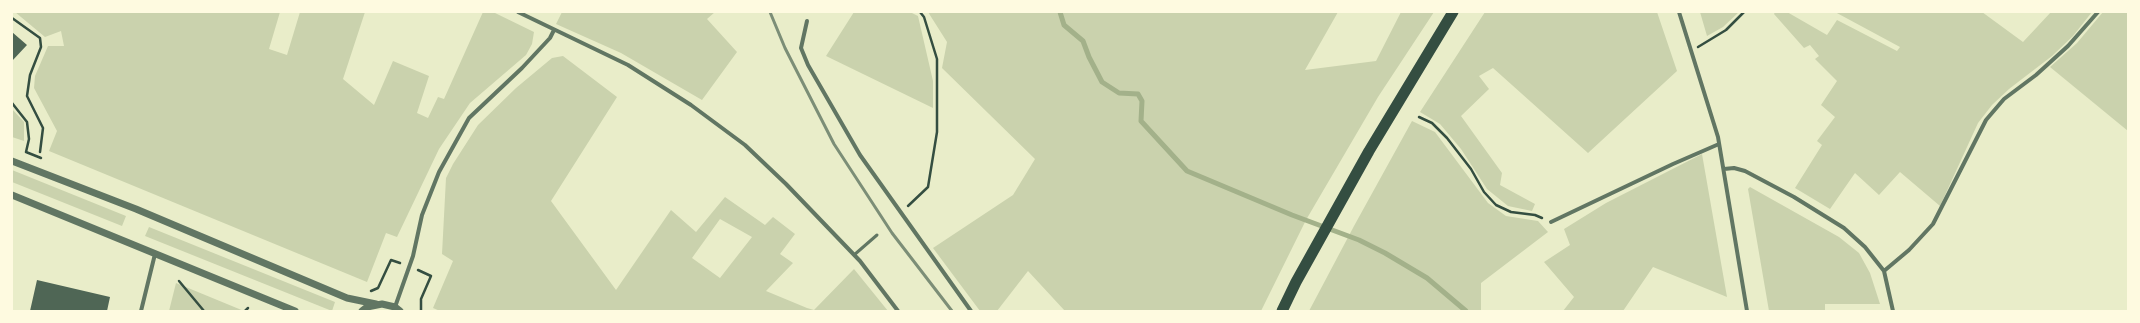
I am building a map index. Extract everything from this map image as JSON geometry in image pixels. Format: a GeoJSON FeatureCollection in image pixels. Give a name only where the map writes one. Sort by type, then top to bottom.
{"type":"FeatureCollection","features":[{"type":"Feature","properties":{"kind":"highway"},"geometry":{"type":"LineString","coordinates":[[1282,311],[1296,282],[1368,151],[1453,12]]}},
{"type":"Feature","properties":{"kind":"street"},"geometry":{"type":"LineString","coordinates":[[518,12],[628,65],[691,105],[745,145],[786,184],[854,255],[898,311]]}},
{"type":"Feature","properties":{"kind":"street"},"geometry":{"type":"LineString","coordinates":[[1679,12],[1720,144],[1748,311]]}},
{"type":"Feature","properties":{"kind":"street"},"geometry":{"type":"LineString","coordinates":[[1884,271],[1909,250],[1933,224],[1986,120],[2004,100],[2036,75],[2068,46],[2098,12]]}},
{"type":"Feature","properties":{"kind":"street"},"geometry":{"type":"LineString","coordinates":[[807,21],[801,48],[808,65],[860,155],[902,211],[970,311]]}},
{"type":"Feature","properties":{"kind":"street"},"geometry":{"type":"LineString","coordinates":[[12,161],[136,209],[347,298],[398,309],[422,215],[440,172],[470,118],[522,68],[550,38],[554,30]]}},
{"type":"Feature","properties":{"kind":"street"},"geometry":{"type":"LineString","coordinates":[[1551,222],[1672,164],[1720,144]]}},
{"type":"Feature","properties":{"kind":"street"},"geometry":{"type":"LineString","coordinates":[[1724,169],[1734,168],[1745,171],[1794,197],[1844,228],[1865,247],[1884,271],[1893,311]]}},
{"type":"Feature","properties":{"kind":"street"},"geometry":{"type":"LineString","coordinates":[[12,195],[294,311]]}},
{"type":"Feature","properties":{"kind":"street"},"geometry":{"type":"LineString","coordinates":[[141,311],[155,254]]}},
{"type":"Feature","properties":{"kind":"street"},"geometry":{"type":"LineString","coordinates":[[362,311],[376,304]]}},
{"type":"Feature","properties":{"kind":"lane"},"geometry":{"type":"LineString","coordinates":[[854,255],[877,235]]}},
{"type":"Feature","properties":{"kind":"path"},"geometry":{"type":"LineString","coordinates":[[902,211],[928,187],[937,132],[937,59],[924,16],[920,12]]}},
{"type":"Feature","properties":{"kind":"path"},"geometry":{"type":"LineString","coordinates":[[1691,50],[1726,30],[1744,12]]}},
{"type":"Feature","properties":{"kind":"path"},"geometry":{"type":"LineString","coordinates":[[12,18],[40,38],[41,47],[30,75],[27,96],[43,128],[40,152]]}},
{"type":"Feature","properties":{"kind":"path"},"geometry":{"type":"LineString","coordinates":[[12,103],[27,122],[29,139],[26,152],[47,161]]}},
{"type":"Feature","properties":{"kind":"path"},"geometry":{"type":"LineString","coordinates":[[1419,117],[1432,123],[1447,138],[1471,169],[1484,192],[1496,205],[1511,212],[1535,215],[1551,222]]}},
{"type":"Feature","properties":{"kind":"path"},"geometry":{"type":"LineString","coordinates":[[366,293],[378,288],[391,260],[431,276],[421,299],[421,311]]}},
{"type":"Feature","properties":{"kind":"path"},"geometry":{"type":"LineString","coordinates":[[179,281],[204,311]]}},
{"type":"Feature","properties":{"kind":"path"},"geometry":{"type":"LineString","coordinates":[[244,311],[248,308]]}},
{"type":"Feature","properties":{"kind":"green space"},"geometry":{"type":"Polygon","coordinates":[[[15,12],[280,12],[269,49],[287,55],[300,12],[365,12],[343,79],[374,105],[393,61],[429,76],[417,113],[428,118],[438,97],[444,99],[483,12],[493,12],[534,32],[532,44],[526,55],[470,103],[439,149],[397,237],[386,233],[367,282],[49,151],[57,131],[34,88],[35,76],[48,46],[64,46],[61,31],[45,37],[15,12]]]}},
{"type":"Feature","properties":{"kind":"green space"},"geometry":{"type":"Polygon","coordinates":[[[562,12],[715,12],[707,19],[737,52],[702,100],[621,53],[556,24],[562,12]]]}},
{"type":"Feature","properties":{"kind":"green space"},"geometry":{"type":"Polygon","coordinates":[[[854,12],[910,12],[918,16],[933,81],[933,108],[826,56],[854,12]]]}},
{"type":"Feature","properties":{"kind":"green space"},"geometry":{"type":"Polygon","coordinates":[[[928,12],[1338,12],[1305,70],[1376,61],[1401,12],[1434,12],[1378,97],[1306,220],[1261,311],[1065,311],[1028,271],[997,311],[980,311],[933,248],[1013,195],[1035,159],[942,68],[947,42],[928,12]]]}},
{"type":"Feature","properties":{"kind":"green space"},"geometry":{"type":"Polygon","coordinates":[[[1485,12],[1657,12],[1677,71],[1588,153],[1493,68],[1479,76],[1489,89],[1461,116],[1502,173],[1500,185],[1535,204],[1532,211],[1508,206],[1487,189],[1461,149],[1440,124],[1420,112],[1485,12]]]}},
{"type":"Feature","properties":{"kind":"green space"},"geometry":{"type":"Polygon","coordinates":[[[1700,12],[1739,12],[1723,27],[1707,36],[1700,12]]]}},
{"type":"Feature","properties":{"kind":"green space"},"geometry":{"type":"Polygon","coordinates":[[[1775,12],[1787,12],[1827,35],[1837,20],[1897,51],[1900,47],[1835,12],[1982,12],[2023,42],[2051,12],[2092,12],[2073,36],[2052,56],[2009,89],[1992,105],[1978,123],[1940,206],[1900,172],[1879,195],[1855,173],[1830,209],[1795,188],[1822,145],[1817,141],[1835,117],[1821,105],[1837,81],[1815,59],[1819,56],[1810,45],[1804,48],[1774,14],[1775,12]]]}},
{"type":"Feature","properties":{"kind":"green space"},"geometry":{"type":"Polygon","coordinates":[[[2103,12],[2128,12],[2128,131],[2050,67],[2077,43],[2103,12]]]}},
{"type":"Feature","properties":{"kind":"green space"},"geometry":{"type":"Polygon","coordinates":[[[563,56],[617,97],[551,201],[616,290],[671,210],[696,232],[725,197],[765,225],[773,217],[795,234],[780,254],[793,263],[766,291],[814,310],[854,269],[888,311],[440,311],[433,308],[453,261],[442,254],[446,178],[453,164],[478,125],[516,88],[552,58],[563,56]],[[720,219],[692,258],[720,278],[752,237],[720,219]]]}},
{"type":"Feature","properties":{"kind":"green space"},"geometry":{"type":"Polygon","coordinates":[[[12,109],[24,122],[24,141],[12,137],[12,109]]]}},
{"type":"Feature","properties":{"kind":"green space"},"geometry":{"type":"Polygon","coordinates":[[[1412,121],[1435,132],[1488,203],[1506,216],[1538,221],[1548,232],[1481,283],[1481,311],[1309,311],[1354,226],[1412,121]]]}},
{"type":"Feature","properties":{"kind":"green space"},"geometry":{"type":"Polygon","coordinates":[[[1702,154],[1727,297],[1653,267],[1623,311],[1563,311],[1574,297],[1544,262],[1570,245],[1564,229],[1606,203],[1702,154]]]}},
{"type":"Feature","properties":{"kind":"green space"},"geometry":{"type":"Polygon","coordinates":[[[12,170],[126,216],[122,226],[12,182],[12,170]]]}},
{"type":"Feature","properties":{"kind":"green space"},"geometry":{"type":"Polygon","coordinates":[[[1750,187],[1839,237],[1859,253],[1870,273],[1880,304],[1825,304],[1825,311],[1769,311],[1748,189],[1750,187]]]}},
{"type":"Feature","properties":{"kind":"green space"},"geometry":{"type":"Polygon","coordinates":[[[149,227],[335,302],[332,311],[145,236],[149,227]]]}},
{"type":"Feature","properties":{"kind":"green space"},"geometry":{"type":"Polygon","coordinates":[[[176,283],[244,311],[169,311],[176,283]]]}},
{"type":"Feature","properties":{"kind":"building"},"geometry":{"type":"Polygon","coordinates":[[[12,32],[27,45],[12,61],[12,32]]]}},
{"type":"Feature","properties":{"kind":"building"},"geometry":{"type":"Polygon","coordinates":[[[37,280],[110,297],[107,311],[30,311],[37,280]]]}},
{"type":"Feature","properties":{"kind":"waterway"},"geometry":{"type":"LineString","coordinates":[[1060,12],[1064,25],[1083,41],[1089,57],[1102,82],[1119,93],[1138,94],[1142,101],[1141,121],[1187,171],[1292,215],[1359,240],[1385,253],[1427,278],[1466,311]]}},
{"type":"Feature","properties":{"kind":"railway"},"geometry":{"type":"LineString","coordinates":[[770,12],[785,48],[834,144],[892,233],[952,311]]}}]}
